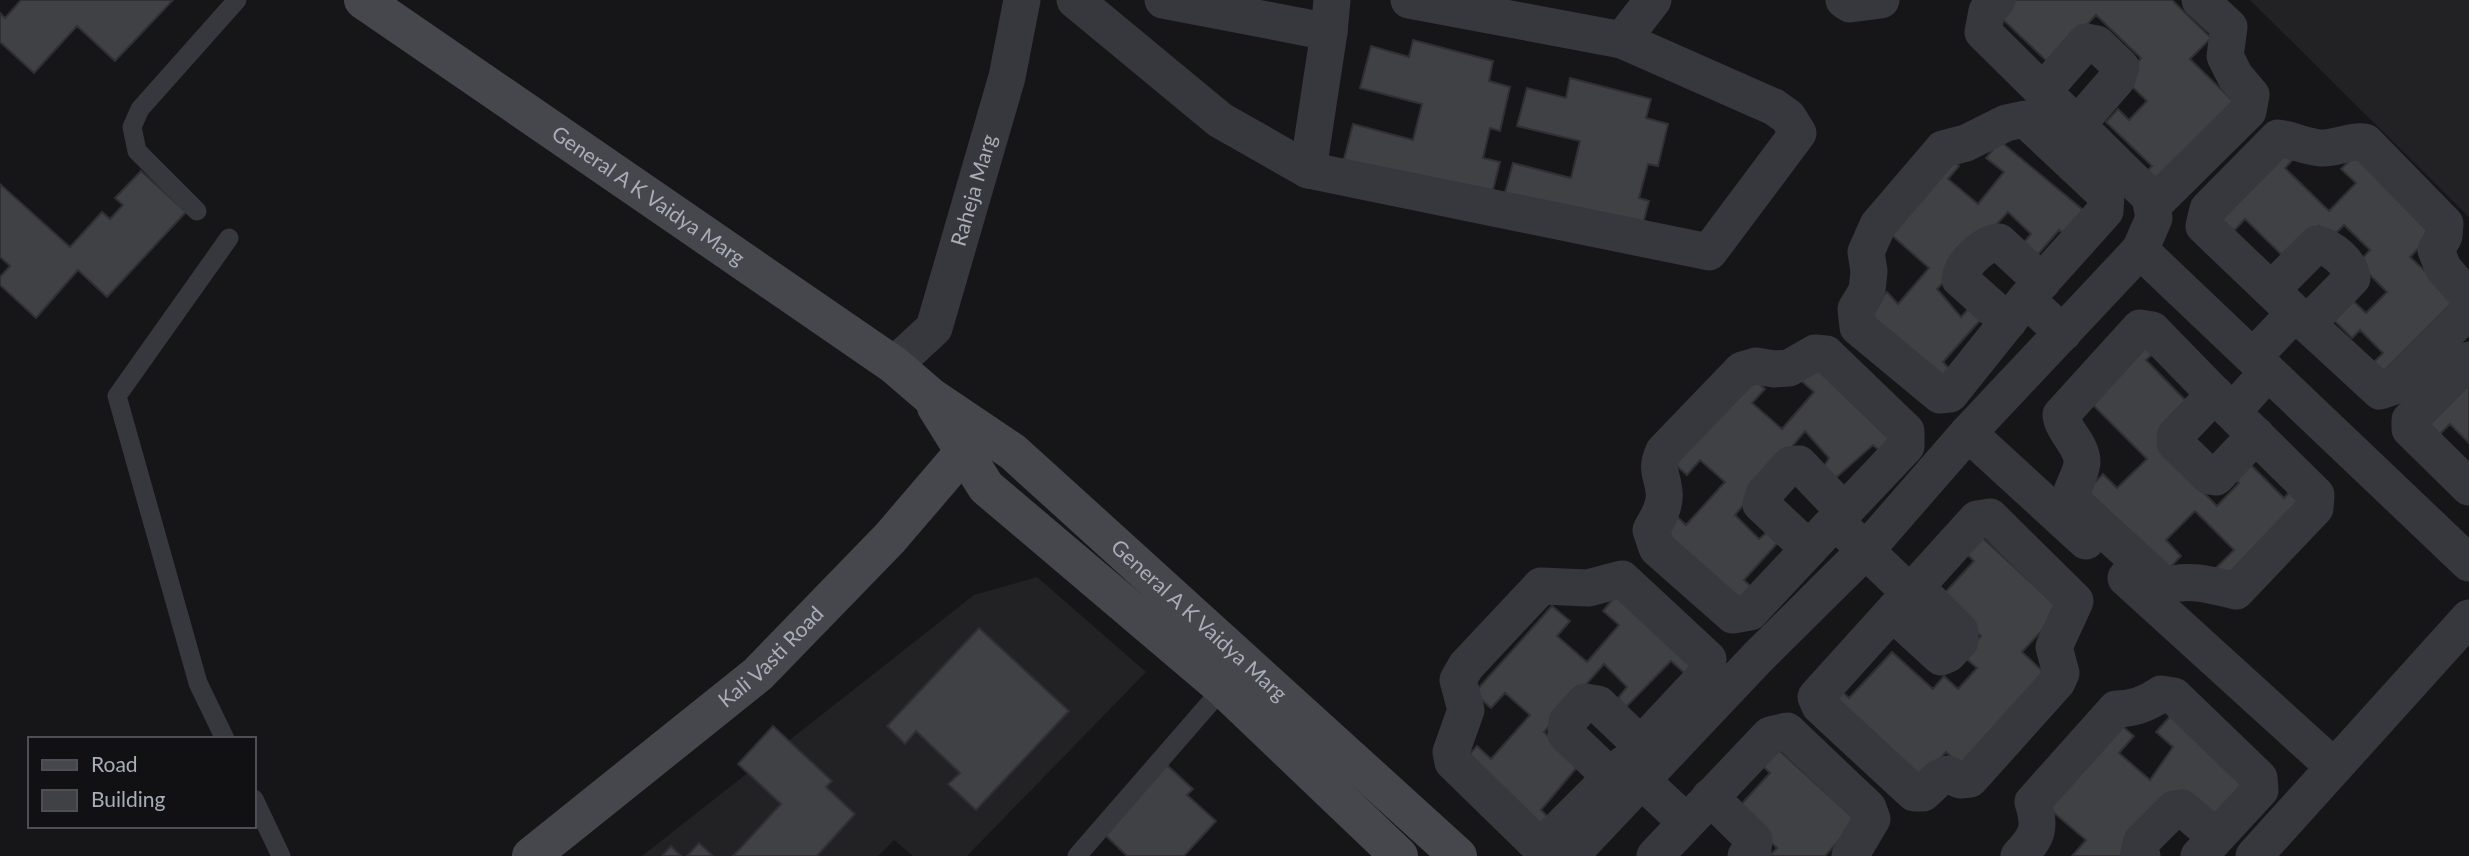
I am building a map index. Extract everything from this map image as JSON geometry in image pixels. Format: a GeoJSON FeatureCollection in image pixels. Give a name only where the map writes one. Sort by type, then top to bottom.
{"type":"FeatureCollection","features":[{"type":"Feature","properties":{"kind":"main road","name":"General A K Vaidya Marg"},"geometry":{"type":"LineString","coordinates":[[363,0],[894,365],[930,396],[973,442],[986,487],[1223,688],[1399,856]]}},
{"type":"Feature","properties":{"kind":"main road","name":"General A K Vaidya Marg"},"geometry":{"type":"LineString","coordinates":[[973,442],[1013,452],[1458,856]]}},
{"type":"Feature","properties":{"kind":"main road","name":"Kali Vasti Road"},"geometry":{"type":"LineString","coordinates":[[531,856],[758,674],[890,538],[973,442]]}},
{"type":"Feature","properties":{"kind":"street","name":"Raheja Marg"},"geometry":{"type":"LineString","coordinates":[[894,365],[934,328],[1007,77],[1022,0]]}},
{"type":"Feature","properties":{"kind":"street"},"geometry":{"type":"LineString","coordinates":[[1075,0],[1220,120],[1308,170],[1709,252],[1798,132],[1788,117],[1774,107],[1622,40],[1409,0]]}},
{"type":"Feature","properties":{"kind":"street"},"geometry":{"type":"LineString","coordinates":[[1163,0],[1331,16],[1308,170]]}},
{"type":"Feature","properties":{"kind":"street"},"geometry":{"type":"LineString","coordinates":[[1622,40],[1653,0]]}},
{"type":"Feature","properties":{"kind":"street"},"geometry":{"type":"LineString","coordinates":[[1844,0],[1850,4],[1881,0]]}},
{"type":"Feature","properties":{"kind":"street"},"geometry":{"type":"LineString","coordinates":[[1570,856],[1629,767],[1707,674],[1708,659],[1622,579],[1588,588],[1541,586],[1466,666],[1458,680],[1466,710],[1451,752],[1453,762],[1537,844],[1546,842],[1629,767],[1758,657],[1866,550],[1968,433],[2140,250],[2154,218],[2150,197],[1983,32],[1987,11],[1997,0]]}},
{"type":"Feature","properties":{"kind":"street"},"geometry":{"type":"LineString","coordinates":[[2152,206],[2248,111],[2251,95],[2235,76],[2225,56],[2229,27],[2200,0]]}},
{"type":"Feature","properties":{"kind":"street"},"geometry":{"type":"LineString","coordinates":[[2043,91],[2086,42],[2097,44],[2121,67],[2117,79],[2077,125]]}},
{"type":"Feature","properties":{"kind":"street"},"geometry":{"type":"LineString","coordinates":[[2025,119],[2106,195],[2105,211],[2025,301],[1950,394],[1940,395],[1858,327],[1856,309],[1867,291],[1869,271],[1866,252],[1878,225],[1943,149],[1966,143],[2006,123],[2025,119]]}},
{"type":"Feature","properties":{"kind":"street"},"geometry":{"type":"LineString","coordinates":[[2278,138],[2325,149],[2352,141],[2365,142],[2445,224],[2444,236],[2436,250],[2443,268],[2468,297],[2468,311],[2392,387],[2380,391],[2291,309],[2204,226],[2208,209],[2278,138]]}},
{"type":"Feature","properties":{"kind":"street"},"geometry":{"type":"LineString","coordinates":[[2140,250],[2467,556]]}},
{"type":"Feature","properties":{"kind":"street"},"geometry":{"type":"LineString","coordinates":[[2025,301],[2063,333]]}},
{"type":"Feature","properties":{"kind":"street"},"geometry":{"type":"LineString","coordinates":[[2234,414],[2291,309]]}},
{"type":"Feature","properties":{"kind":"street"},"geometry":{"type":"LineString","coordinates":[[2140,328],[2152,330],[2234,414],[2316,495],[2315,508],[2235,591],[2197,582],[2176,582],[2165,586],[2080,508],[2071,495],[2082,462],[2075,443],[2062,425],[2061,415],[2140,328]]}},
{"type":"Feature","properties":{"kind":"street"},"geometry":{"type":"LineString","coordinates":[[1815,353],[1826,354],[1906,431],[1906,446],[1840,516],[1750,612],[1733,615],[1657,548],[1651,530],[1661,514],[1664,493],[1657,465],[1664,451],[1742,370],[1756,366],[1789,368],[1815,353]]}},
{"type":"Feature","properties":{"kind":"street"},"geometry":{"type":"LineString","coordinates":[[2469,359],[2410,419],[2410,429],[2469,487]]}},
{"type":"Feature","properties":{"kind":"street"},"geometry":{"type":"LineString","coordinates":[[1968,433],[2334,767]]}},
{"type":"Feature","properties":{"kind":"street"},"geometry":{"type":"LineString","coordinates":[[1809,550],[1761,504],[1764,494],[1790,465],[1799,464],[1906,598]]}},
{"type":"Feature","properties":{"kind":"street"},"geometry":{"type":"LineString","coordinates":[[1990,517],[2075,601],[2054,647],[2061,674],[2057,682],[1970,779],[1960,780],[1948,774],[1939,778],[1923,793],[1914,793],[1820,706],[1816,697],[1906,598],[1977,519],[1990,517]]}},
{"type":"Feature","properties":{"kind":"street"},"geometry":{"type":"LineString","coordinates":[[2254,856],[2469,618]]}},
{"type":"Feature","properties":{"kind":"street"},"geometry":{"type":"LineString","coordinates":[[2020,856],[2032,843],[2039,824],[2033,802],[2116,709],[2131,709],[2161,694],[2174,696],[2259,778],[2260,790],[2207,847],[2182,808],[2174,809],[2142,841],[2139,852],[2143,856]]}},
{"type":"Feature","properties":{"kind":"street"},"geometry":{"type":"LineString","coordinates":[[1684,833],[1770,735],[1787,731],[1868,808],[1872,819],[1850,856]]}},
{"type":"Feature","properties":{"kind":"street"},"geometry":{"type":"LineString","coordinates":[[1629,767],[1684,833],[1754,840],[1753,849],[1746,856]]}},
{"type":"Feature","properties":{"kind":"lane"},"geometry":{"type":"LineString","coordinates":[[197,211],[137,151],[132,127],[140,109],[237,0]]}},
{"type":"Feature","properties":{"kind":"lane"},"geometry":{"type":"LineString","coordinates":[[224,737],[198,683],[117,396],[229,238]]}},
{"type":"Feature","properties":{"kind":"lane"},"geometry":{"type":"LineString","coordinates":[[1077,856],[1223,688]]}},
{"type":"Feature","properties":{"kind":"lane"},"geometry":{"type":"LineString","coordinates":[[256,803],[281,856]]}},
{"type":"Feature","properties":{"kind":"shaded area"},"geometry":{"type":"Polygon","coordinates":[[[2250,0],[2469,0],[2469,217],[2250,0]]]}},
{"type":"Feature","properties":{"kind":"shaded area"},"geometry":{"type":"Polygon","coordinates":[[[1037,577],[1146,672],[967,856],[913,856],[894,840],[878,856],[642,856],[974,595],[1037,577]]]}},
{"type":"Feature","properties":{"kind":"building"},"geometry":{"type":"Polygon","coordinates":[[[21,0],[173,0],[115,61],[77,26],[34,73],[0,42],[0,13],[5,18],[21,0]]]}},
{"type":"Feature","properties":{"kind":"building"},"geometry":{"type":"Polygon","coordinates":[[[2012,0],[2172,0],[2211,38],[2190,59],[2239,107],[2157,192],[2142,177],[2152,166],[2106,122],[2118,109],[2129,120],[2147,101],[2123,78],[2141,58],[2096,15],[2050,64],[1998,15],[2012,0]]]}},
{"type":"Feature","properties":{"kind":"building"},"geometry":{"type":"Polygon","coordinates":[[[1413,40],[1493,61],[1489,81],[1510,87],[1500,131],[1490,128],[1483,158],[1500,162],[1490,202],[1343,163],[1353,124],[1413,140],[1422,104],[1360,88],[1371,46],[1409,57],[1413,40]]]}},
{"type":"Feature","properties":{"kind":"building"},"geometry":{"type":"Polygon","coordinates":[[[1570,78],[1651,99],[1646,118],[1668,124],[1658,166],[1648,164],[1639,198],[1649,201],[1640,235],[1503,200],[1513,163],[1571,178],[1580,141],[1517,126],[1527,88],[1566,98],[1570,78]]]}},
{"type":"Feature","properties":{"kind":"building"},"geometry":{"type":"Polygon","coordinates":[[[2000,141],[2088,214],[2068,238],[2059,230],[2034,259],[2020,247],[2031,234],[2008,212],[1937,289],[1961,317],[1971,306],[1983,317],[1943,362],[1958,378],[1944,389],[1863,316],[1887,292],[1898,304],[1929,268],[1888,232],[1950,157],[1959,166],[1948,179],[1978,204],[2004,172],[1986,158],[2000,141]]]}},
{"type":"Feature","properties":{"kind":"building"},"geometry":{"type":"Polygon","coordinates":[[[2288,146],[2297,155],[2285,168],[2329,211],[2356,183],[2341,169],[2356,154],[2435,231],[2410,257],[2459,303],[2382,385],[2366,370],[2383,353],[2360,330],[2352,338],[2329,315],[2347,295],[2366,313],[2387,292],[2358,263],[2370,250],[2344,225],[2331,238],[2319,226],[2287,260],[2245,219],[2228,237],[2214,224],[2288,146]]]}},
{"type":"Feature","properties":{"kind":"building"},"geometry":{"type":"Polygon","coordinates":[[[141,171],[186,212],[107,297],[78,270],[36,318],[0,285],[0,277],[10,266],[0,257],[0,184],[70,247],[102,212],[110,219],[123,205],[115,198],[141,171]]]}},
{"type":"Feature","properties":{"kind":"building"},"geometry":{"type":"Polygon","coordinates":[[[2144,340],[2156,351],[2146,360],[2195,410],[2158,447],[2217,506],[2239,483],[2230,472],[2244,458],[2284,498],[2293,488],[2308,502],[2230,581],[2216,568],[2234,550],[2195,511],[2166,540],[2181,556],[2163,575],[2083,495],[2103,474],[2117,488],[2147,459],[2092,404],[2144,340]]]}},
{"type":"Feature","properties":{"kind":"building"},"geometry":{"type":"Polygon","coordinates":[[[1817,359],[1900,437],[1884,455],[1873,445],[1830,483],[1820,473],[1829,458],[1805,431],[1735,515],[1759,539],[1772,528],[1782,538],[1744,580],[1756,591],[1740,607],[1655,532],[1672,512],[1686,525],[1725,482],[1700,460],[1687,475],[1670,460],[1747,372],[1765,389],[1752,403],[1782,429],[1814,392],[1798,378],[1817,359]]]}},
{"type":"Feature","properties":{"kind":"building"},"geometry":{"type":"Polygon","coordinates":[[[2469,376],[2469,443],[2450,424],[2432,442],[2419,429],[2469,376]]]}},
{"type":"Feature","properties":{"kind":"building"},"geometry":{"type":"Polygon","coordinates":[[[1975,531],[2061,610],[2022,652],[2051,679],[1967,771],[1946,752],[1915,786],[1822,699],[1835,685],[1849,698],[1892,652],[1933,689],[1944,676],[1958,689],[1977,668],[1963,656],[1981,636],[1940,598],[1974,561],[1960,548],[1975,531]]]}},
{"type":"Feature","properties":{"kind":"building"},"geometry":{"type":"Polygon","coordinates":[[[1618,593],[1701,667],[1692,680],[1671,661],[1626,707],[1618,698],[1627,687],[1604,664],[1544,732],[1578,766],[1541,810],[1555,824],[1544,835],[1459,766],[1477,746],[1491,759],[1530,715],[1505,693],[1491,708],[1474,693],[1552,606],[1570,621],[1557,636],[1587,662],[1619,625],[1603,611],[1618,593]]]}},
{"type":"Feature","properties":{"kind":"building"},"geometry":{"type":"Polygon","coordinates":[[[979,628],[1069,711],[976,810],[948,784],[960,773],[916,731],[905,744],[887,726],[979,628]]]}},
{"type":"Feature","properties":{"kind":"building"},"geometry":{"type":"Polygon","coordinates":[[[2174,712],[2256,784],[2212,818],[2183,791],[2121,856],[2072,856],[2086,840],[2048,808],[2121,725],[2134,736],[2119,753],[2150,780],[2173,747],[2156,732],[2174,712]]]}},
{"type":"Feature","properties":{"kind":"building"},"geometry":{"type":"Polygon","coordinates":[[[773,726],[832,781],[826,787],[855,814],[817,856],[733,856],[781,804],[738,764],[773,726]]]}},
{"type":"Feature","properties":{"kind":"building"},"geometry":{"type":"Polygon","coordinates":[[[1771,743],[1857,821],[1825,856],[1769,856],[1777,848],[1736,810],[1770,773],[1756,760],[1771,743]]]}},
{"type":"Feature","properties":{"kind":"building"},"geometry":{"type":"Polygon","coordinates":[[[1167,765],[1193,789],[1187,795],[1216,821],[1184,856],[1127,856],[1103,833],[1167,765]]]}},
{"type":"Feature","properties":{"kind":"building"},"geometry":{"type":"Polygon","coordinates":[[[699,843],[713,856],[687,856],[699,843]]]}},
{"type":"Feature","properties":{"kind":"building"},"geometry":{"type":"Polygon","coordinates":[[[671,846],[681,856],[662,856],[671,846]]]}}]}
